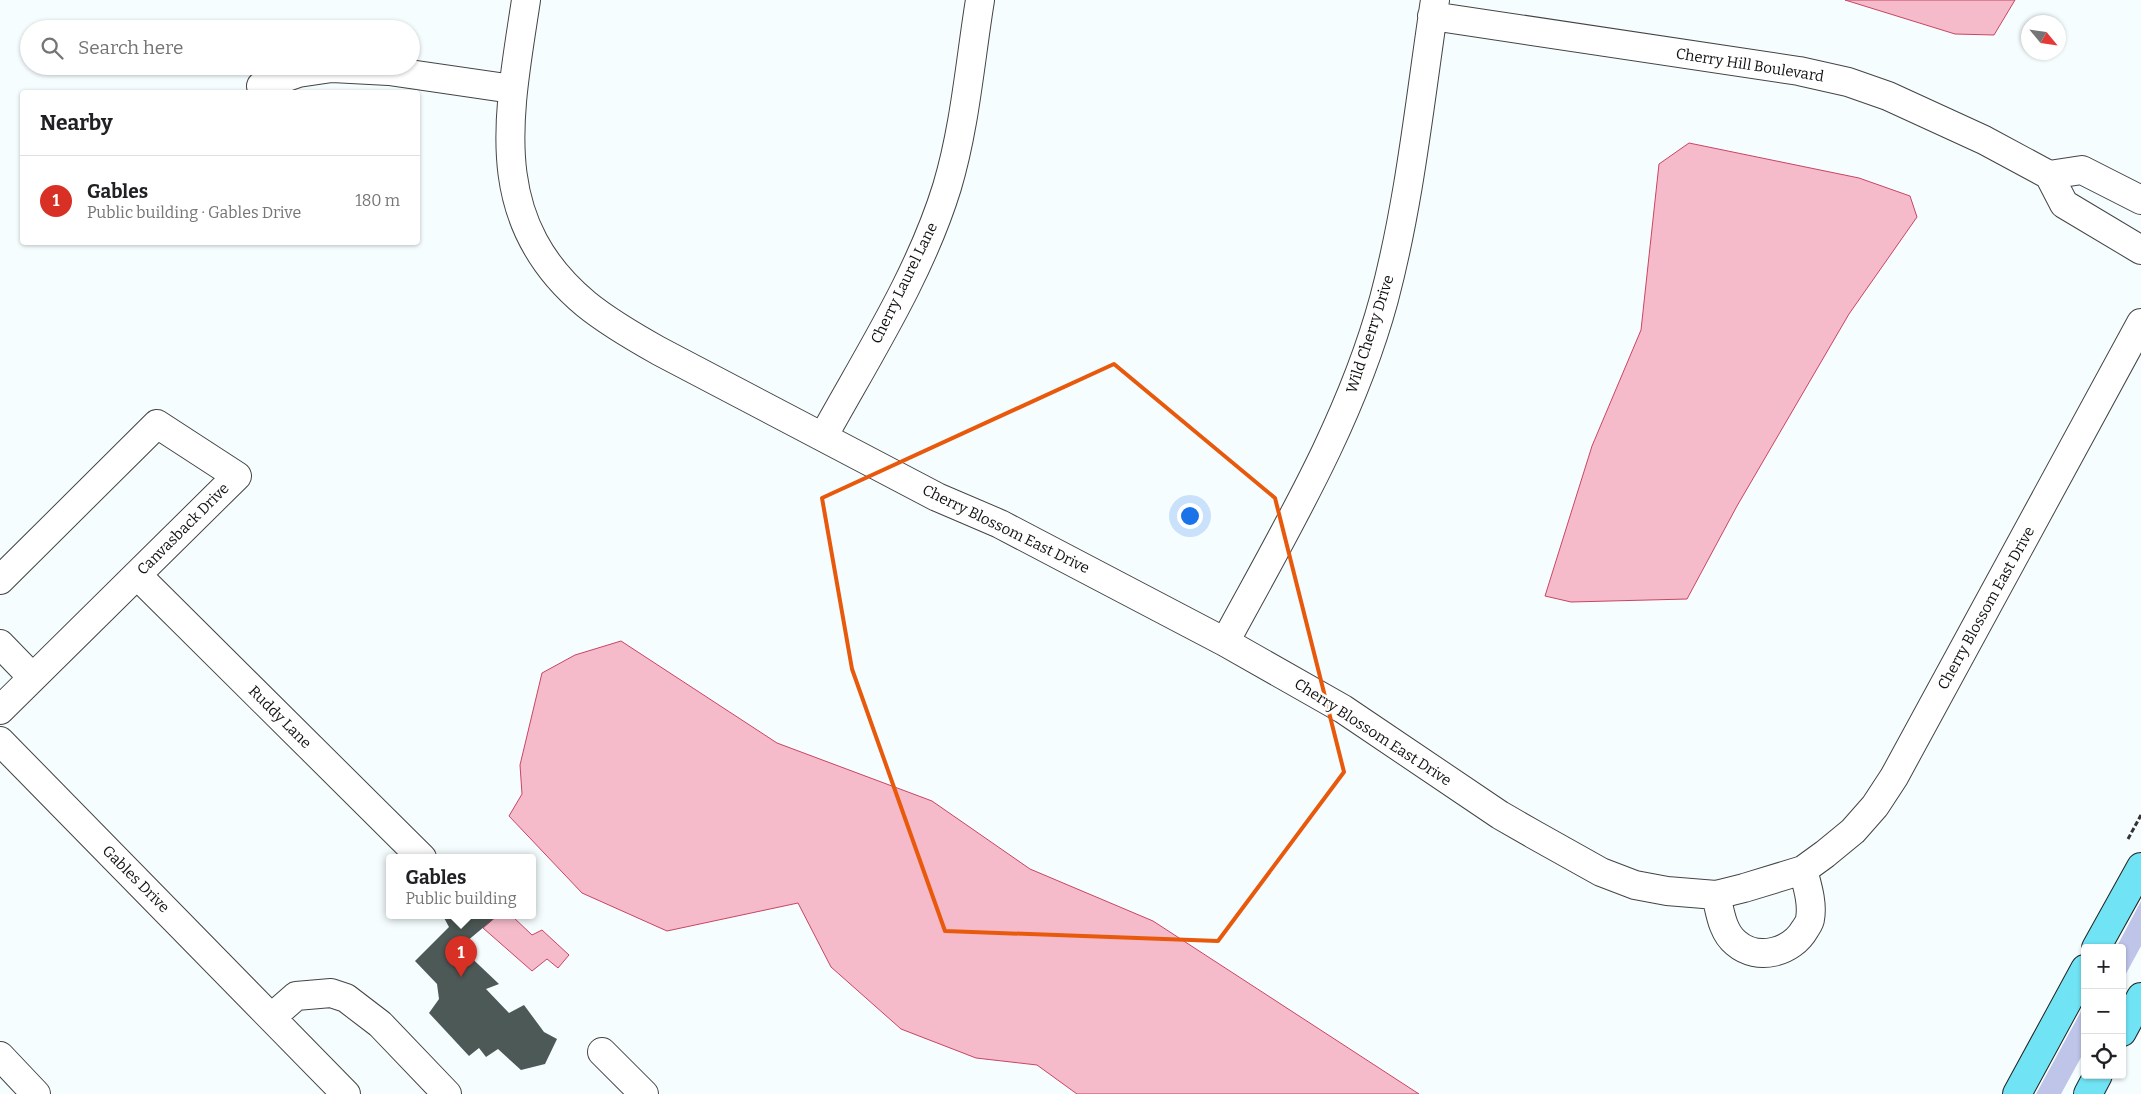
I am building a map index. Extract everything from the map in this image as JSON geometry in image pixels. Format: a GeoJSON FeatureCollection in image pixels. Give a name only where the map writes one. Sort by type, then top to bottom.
{"type":"FeatureCollection","features":[{"type":"Feature","properties":{"kind":"main road"},"geometry":{"type":"LineString","coordinates":[[2098,944],[2141,867]]}},
{"type":"Feature","properties":{"kind":"main road"},"geometry":{"type":"LineString","coordinates":[[2017,1094],[2081,976]]}},
{"type":"Feature","properties":{"kind":"main road"},"geometry":{"type":"LineString","coordinates":[[2126,1025],[2141,997]]}},
{"type":"Feature","properties":{"kind":"main road"},"geometry":{"type":"LineString","coordinates":[[2088,1094],[2096,1079]]}},
{"type":"Feature","properties":{"kind":"street","name":"Cherry Blossom East Drive"},"geometry":{"type":"LineString","coordinates":[[526,0],[512,89],[510,158],[515,197],[537,249],[567,286],[586,304],[623,331],[823,438],[938,497],[1000,524],[1225,642],[1342,709],[1508,820],[1601,872],[1635,885],[1667,891],[1716,895],[1803,870],[1853,831],[1875,806],[1894,777],[2141,324]]}},
{"type":"Feature","properties":{"kind":"street","name":"Cherry Laurel Lane"},"geometry":{"type":"LineString","coordinates":[[823,438],[906,286],[934,224],[957,151],[980,0]]}},
{"type":"Feature","properties":{"kind":"street","name":"Cherry Hill Boulevard"},"geometry":{"type":"LineString","coordinates":[[1433,8],[1799,71],[1848,82],[1888,96],[1945,121],[2049,175]]}},
{"type":"Feature","properties":{"kind":"street","name":"Wild Cherry Drive"},"geometry":{"type":"LineString","coordinates":[[1225,642],[1323,459],[1362,366],[1384,300],[1400,236],[1433,8]]}},
{"type":"Feature","properties":{"kind":"street"},"geometry":{"type":"LineString","coordinates":[[261,86],[292,75]]}},
{"type":"Feature","properties":{"kind":"street"},"geometry":{"type":"LineString","coordinates":[[416,75],[512,89]]}},
{"type":"Feature","properties":{"kind":"street"},"geometry":{"type":"LineString","coordinates":[[2141,200],[2082,170],[2049,175],[2064,204],[2141,250]]}},
{"type":"Feature","properties":{"kind":"street","name":"Canvasback Drive"},"geometry":{"type":"LineString","coordinates":[[0,580],[157,424],[237,476],[0,710]]}},
{"type":"Feature","properties":{"kind":"street","name":"Ruddy Lane"},"geometry":{"type":"LineString","coordinates":[[137,575],[418,854]]}},
{"type":"Feature","properties":{"kind":"street"},"geometry":{"type":"LineString","coordinates":[[0,644],[32,677]]}},
{"type":"Feature","properties":{"kind":"street","name":"Gables Drive"},"geometry":{"type":"LineString","coordinates":[[0,741],[346,1094]]}},
{"type":"Feature","properties":{"kind":"street"},"geometry":{"type":"LineString","coordinates":[[1716,895],[1726,931],[1735,943],[1749,952],[1766,953],[1782,949],[1799,940],[1810,920],[1810,900],[1803,870]]}},
{"type":"Feature","properties":{"kind":"street"},"geometry":{"type":"LineString","coordinates":[[272,1017],[296,996],[331,993],[346,998],[380,1024],[447,1094]]}},
{"type":"Feature","properties":{"kind":"street"},"geometry":{"type":"LineString","coordinates":[[602,1052],[644,1094]]}},
{"type":"Feature","properties":{"kind":"street"},"geometry":{"type":"LineString","coordinates":[[0,1056],[36,1094]]}},
{"type":"Feature","properties":{"kind":"highlighted area"},"geometry":{"type":"Polygon","coordinates":[[[1114,364],[1275,498],[1344,772],[1218,941],[945,931],[852,669],[822,498],[1114,364]]]}},
{"type":"Feature","properties":{"kind":"shaded area"},"geometry":{"type":"Polygon","coordinates":[[[1845,0],[2015,0],[1994,35],[1955,34],[1845,0]]]}},
{"type":"Feature","properties":{"kind":"shaded area"},"geometry":{"type":"Polygon","coordinates":[[[1689,143],[1859,178],[1910,196],[1917,217],[1849,314],[1737,506],[1687,599],[1571,602],[1545,596],[1592,446],[1641,330],[1659,164],[1689,143]]]}},
{"type":"Feature","properties":{"kind":"shaded area"},"geometry":{"type":"Polygon","coordinates":[[[621,641],[777,743],[932,801],[1030,869],[1153,921],[1419,1094],[1077,1094],[1037,1065],[976,1058],[901,1029],[831,967],[798,903],[667,931],[582,893],[509,816],[522,794],[520,765],[542,673],[575,655],[621,641]]]}},
{"type":"Feature","properties":{"kind":"shaded area"},"geometry":{"type":"Polygon","coordinates":[[[2141,901],[2141,946],[2126,974],[2126,944],[2118,944],[2141,901]]]}},
{"type":"Feature","properties":{"kind":"shaded area"},"geometry":{"type":"Polygon","coordinates":[[[494,919],[515,919],[532,935],[542,930],[569,955],[558,968],[547,959],[532,971],[483,928],[494,919]]]}},
{"type":"Feature","properties":{"kind":"shaded area"},"geometry":{"type":"Polygon","coordinates":[[[2081,1011],[2081,1057],[2061,1094],[2036,1094],[2081,1011]]]}},
{"type":"Feature","properties":{"kind":"building"},"geometry":{"type":"Polygon","coordinates":[[[445,919],[493,919],[460,947],[499,984],[486,989],[509,1013],[524,1005],[544,1032],[557,1039],[545,1064],[521,1070],[498,1049],[486,1057],[479,1048],[469,1056],[429,1013],[439,999],[437,984],[415,961],[449,927],[445,919]]]}},
{"type":"Feature","properties":{"kind":"place","name":"Gables"},"geometry":{"type":"Point","coordinates":[461,977]}}]}
